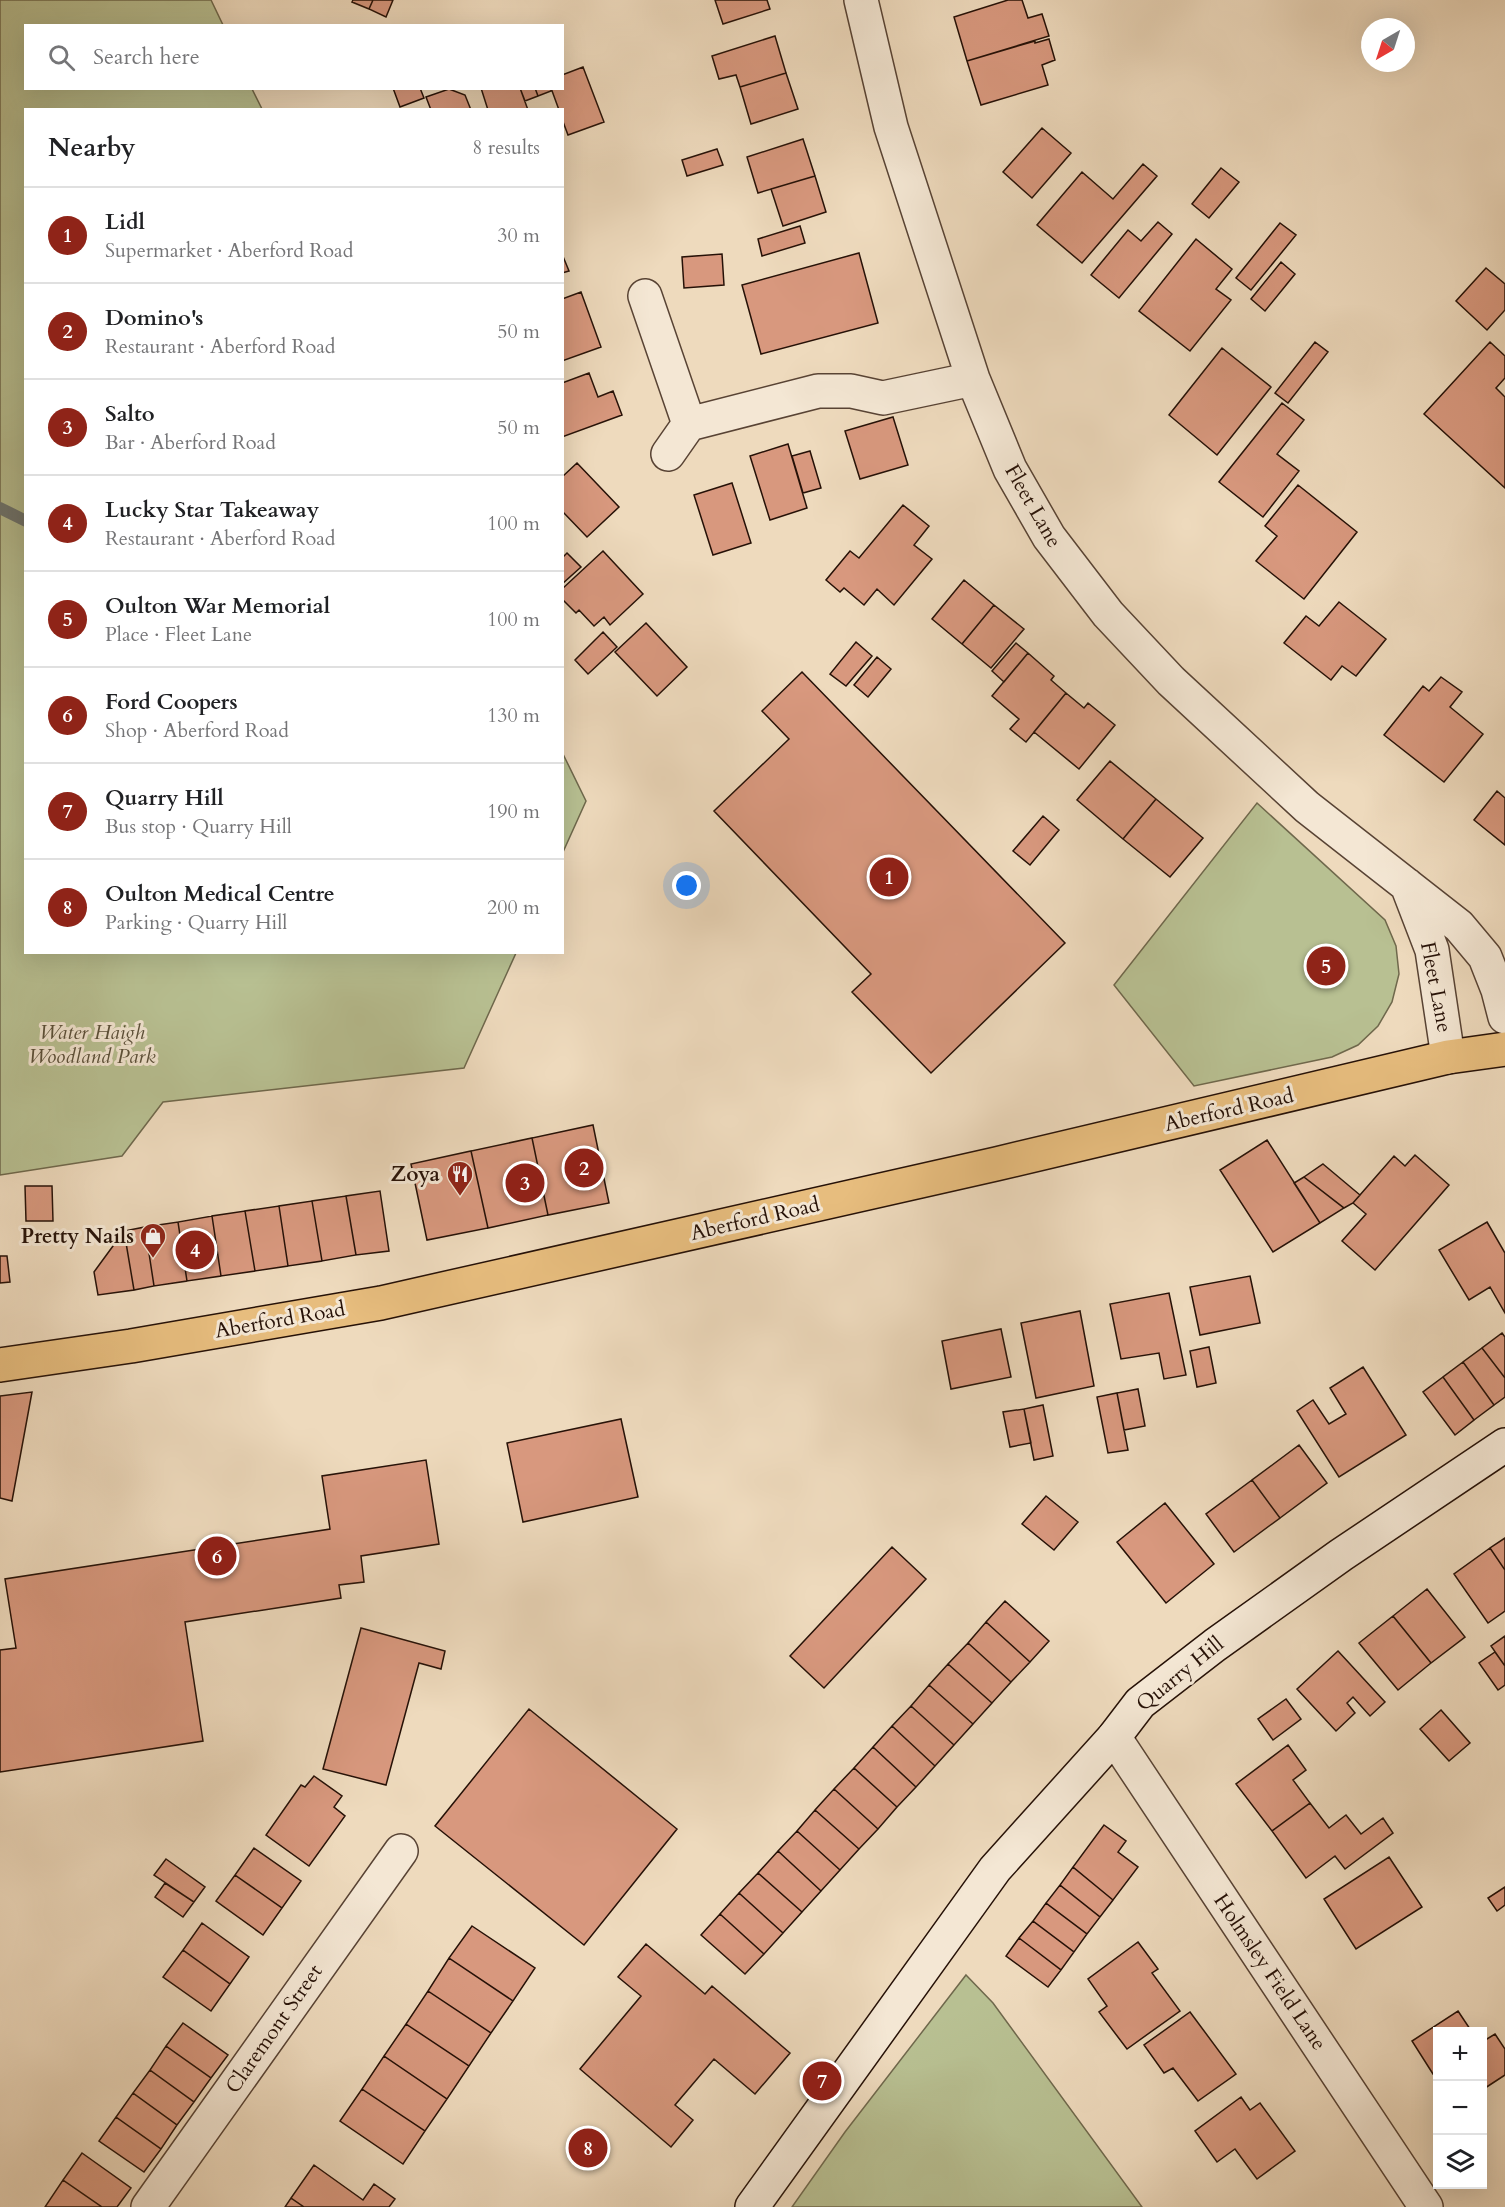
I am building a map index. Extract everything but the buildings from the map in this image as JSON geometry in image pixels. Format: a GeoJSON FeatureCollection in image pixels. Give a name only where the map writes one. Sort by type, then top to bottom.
{"type":"FeatureCollection","features":[{"type":"Feature","properties":{"kind":"main road","name":"Aberford Road"},"geometry":{"type":"LineString","coordinates":[[0,1365],[131,1346],[381,1302],[996,1164],[1448,1057],[1505,1049]]}},
{"type":"Feature","properties":{"kind":"street","name":"Fleet Lane"},"geometry":{"type":"LineString","coordinates":[[861,0],[891,127],[973,379],[1010,469],[1049,537],[1108,614],[1171,681],[1275,780],[1459,926],[1485,957],[1498,990],[1505,1017]]}},
{"type":"Feature","properties":{"kind":"street"},"geometry":{"type":"LineString","coordinates":[[645,296],[688,424]]}},
{"type":"Feature","properties":{"kind":"street"},"geometry":{"type":"LineString","coordinates":[[668,453],[688,424],[818,391],[851,391],[884,398],[973,379]]}},
{"type":"Feature","properties":{"kind":"street","name":"Fleet Lane"},"geometry":{"type":"LineString","coordinates":[[1407,885],[1432,950],[1448,1057]]}},
{"type":"Feature","properties":{"kind":"street","name":"Quarry Hill"},"geometry":{"type":"LineString","coordinates":[[752,2207],[995,1869],[1114,1737],[1140,1703],[1215,1645],[1341,1555],[1505,1445]]}},
{"type":"Feature","properties":{"kind":"street","name":"Holmsley Field Lane"},"geometry":{"type":"LineString","coordinates":[[1114,1737],[1426,2207]]}},
{"type":"Feature","properties":{"kind":"street","name":"Claremont Street"},"geometry":{"type":"LineString","coordinates":[[148,2207],[401,1851]]}},
{"type":"Feature","properties":{"kind":"green space","name":"Water Haigh Woodland Park"},"geometry":{"type":"Polygon","coordinates":[[[0,0],[211,0],[223,24],[24,24],[24,90],[252,90],[262,108],[24,108],[24,954],[516,954],[464,1068],[163,1102],[122,1156],[0,1175],[0,0]]]}},
{"type":"Feature","properties":{"kind":"green space"},"geometry":{"type":"Polygon","coordinates":[[[564,756],[586,801],[564,850],[564,756]]]}},
{"type":"Feature","properties":{"kind":"green space"},"geometry":{"type":"Polygon","coordinates":[[[1257,803],[1385,920],[1396,946],[1399,974],[1392,1002],[1378,1026],[1358,1045],[1332,1057],[1194,1086],[1114,985],[1257,803]]]}},
{"type":"Feature","properties":{"kind":"green space"},"geometry":{"type":"Polygon","coordinates":[[[966,1975],[993,2003],[1142,2207],[792,2207],[845,2132],[966,1975]]]}},
{"type":"Feature","properties":{"kind":"waterway"},"geometry":{"type":"LineString","coordinates":[[0,508],[24,520]]}},
{"type":"Feature","properties":{"kind":"place","name":"Lidl"},"geometry":{"type":"Point","coordinates":[889,877]}},
{"type":"Feature","properties":{"kind":"place","name":"Oulton War Memorial"},"geometry":{"type":"Point","coordinates":[1326,966]}},
{"type":"Feature","properties":{"kind":"place","name":"Domino's"},"geometry":{"type":"Point","coordinates":[584,1168]}},
{"type":"Feature","properties":{"kind":"place","name":"Salto"},"geometry":{"type":"Point","coordinates":[525,1183]}},
{"type":"Feature","properties":{"kind":"place","name":"Zoya"},"geometry":{"type":"Point","coordinates":[460,1197]}},
{"type":"Feature","properties":{"kind":"place","name":"Lucky Star Takeaway"},"geometry":{"type":"Point","coordinates":[195,1250]}},
{"type":"Feature","properties":{"kind":"place","name":"Pretty Nails"},"geometry":{"type":"Point","coordinates":[153,1259]}},
{"type":"Feature","properties":{"kind":"place","name":"Ford Coopers"},"geometry":{"type":"Point","coordinates":[217,1556]}},
{"type":"Feature","properties":{"kind":"place","name":"Quarry Hill"},"geometry":{"type":"Point","coordinates":[822,2081]}},
{"type":"Feature","properties":{"kind":"place","name":"Oulton Medical Centre"},"geometry":{"type":"Point","coordinates":[588,2148]}}]}
